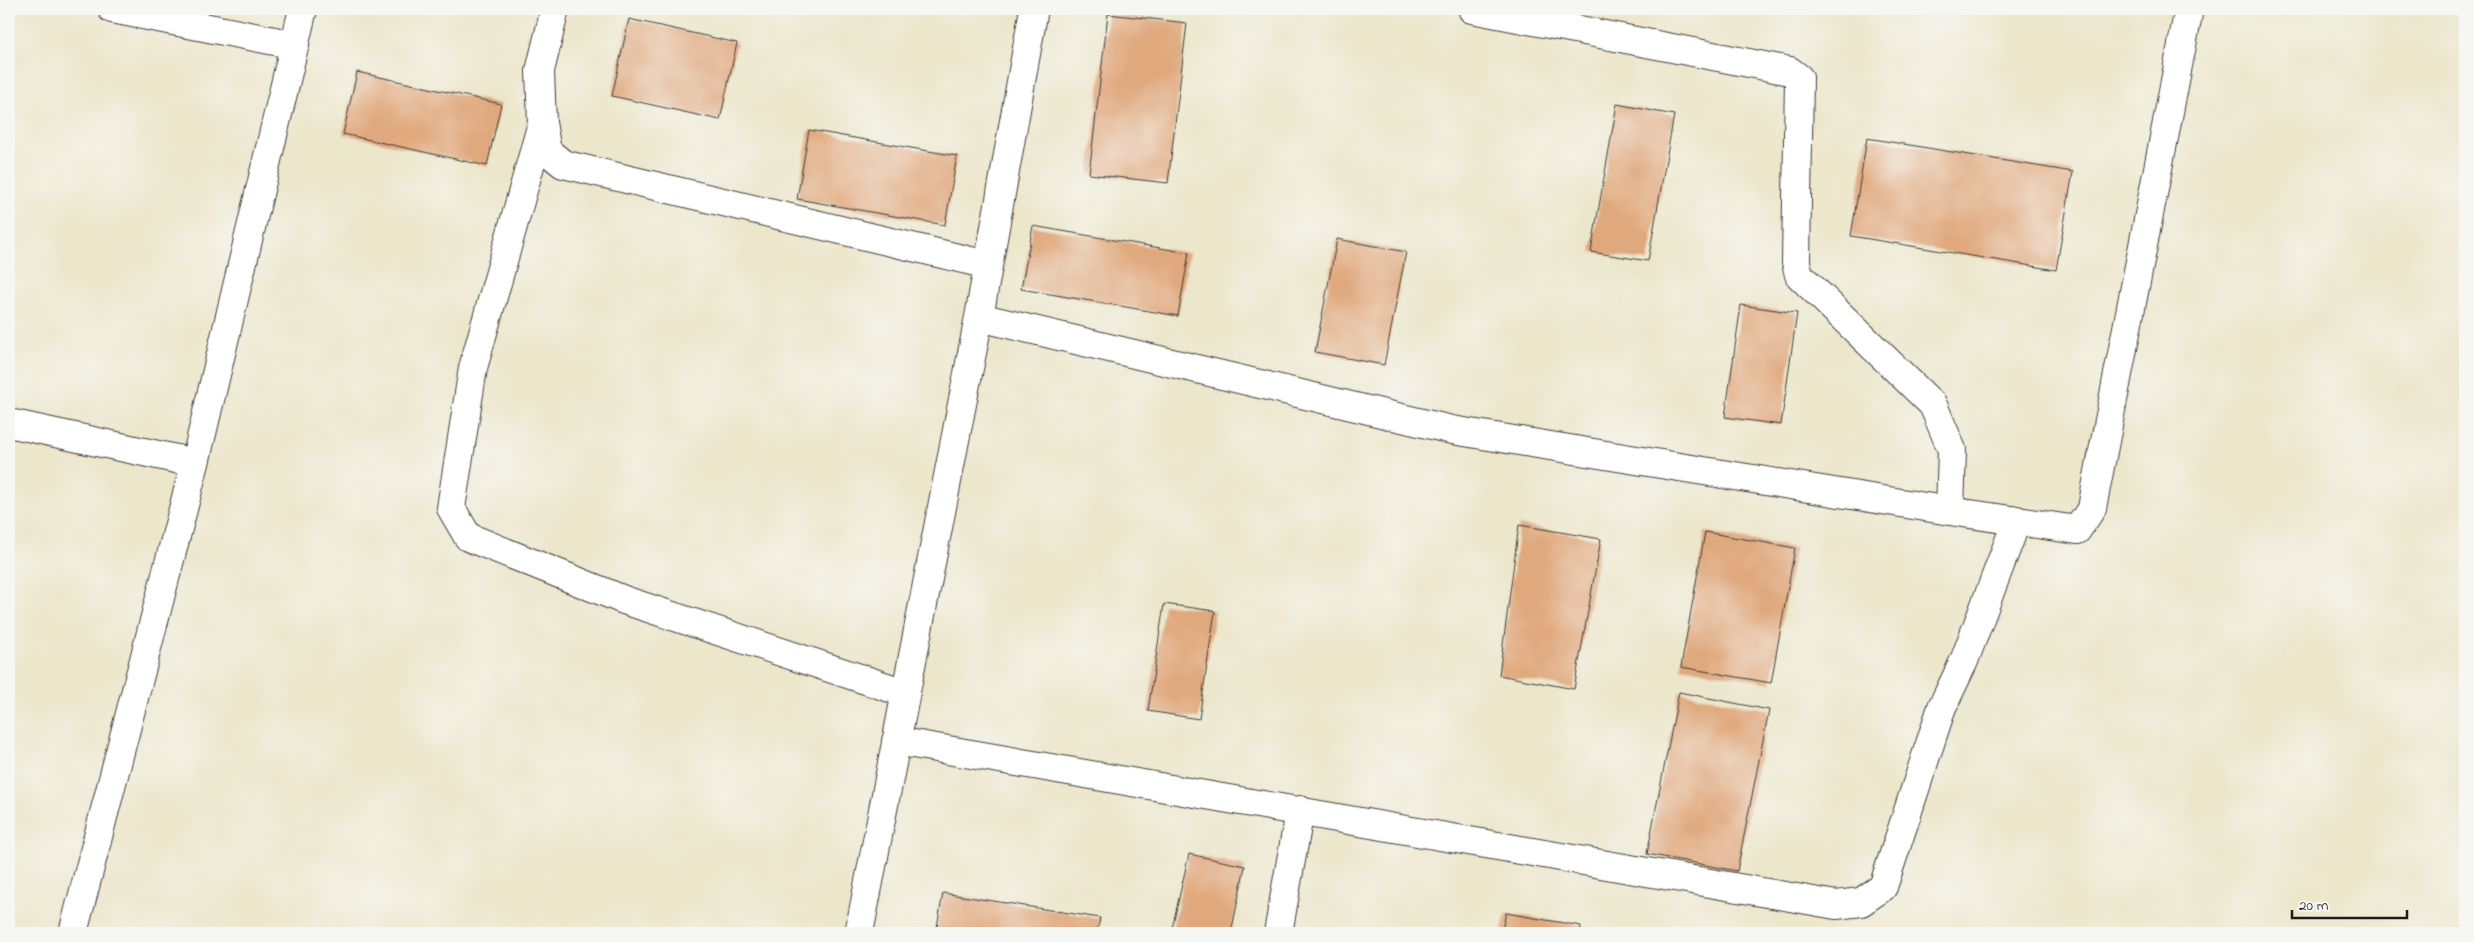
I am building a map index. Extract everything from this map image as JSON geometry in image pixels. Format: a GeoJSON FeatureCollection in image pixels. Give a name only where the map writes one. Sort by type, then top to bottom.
{"type":"FeatureCollection","features":[{"type":"Feature","properties":{"kind":"street"},"geometry":{"type":"LineString","coordinates":[[112,9],[295,45]]}},
{"type":"Feature","properties":{"kind":"street"},"geometry":{"type":"LineString","coordinates":[[73,933],[195,463],[303,9]]}},
{"type":"Feature","properties":{"kind":"street"},"geometry":{"type":"LineString","coordinates":[[555,9],[540,70],[542,124],[547,151],[563,164],[988,265]]}},
{"type":"Feature","properties":{"kind":"street"},"geometry":{"type":"LineString","coordinates":[[859,933],[979,317],[1034,9]]}},
{"type":"Feature","properties":{"kind":"street"},"geometry":{"type":"LineString","coordinates":[[1472,9],[1790,71],[1799,78],[1796,262],[1799,275],[1933,405],[1952,450],[1950,511]]}},
{"type":"Feature","properties":{"kind":"street"},"geometry":{"type":"LineString","coordinates":[[979,317],[1452,430],[2077,530],[2092,508],[2189,9]]}},
{"type":"Feature","properties":{"kind":"street"},"geometry":{"type":"LineString","coordinates":[[542,124],[473,368],[451,508],[468,537],[624,600],[905,693]]}},
{"type":"Feature","properties":{"kind":"street"},"geometry":{"type":"LineString","coordinates":[[9,423],[195,463]]}},
{"type":"Feature","properties":{"kind":"street"},"geometry":{"type":"LineString","coordinates":[[896,741],[1836,905],[1861,902],[1884,887],[1942,707],[1964,661],[2017,520]]}},
{"type":"Feature","properties":{"kind":"street"},"geometry":{"type":"LineString","coordinates":[[1278,933],[1300,810]]}},
{"type":"Feature","properties":{"kind":"building"},"geometry":{"type":"Polygon","coordinates":[[[1108,14],[1187,23],[1168,183],[1089,174],[1108,14]]]}},
{"type":"Feature","properties":{"kind":"building"},"geometry":{"type":"Polygon","coordinates":[[[629,19],[737,43],[720,120],[612,96],[629,19]]]}},
{"type":"Feature","properties":{"kind":"building"},"geometry":{"type":"Polygon","coordinates":[[[357,72],[501,104],[487,166],[343,134],[357,72]]]}},
{"type":"Feature","properties":{"kind":"building"},"geometry":{"type":"Polygon","coordinates":[[[1617,104],[1674,115],[1648,261],[1591,252],[1617,104]]]}},
{"type":"Feature","properties":{"kind":"building"},"geometry":{"type":"Polygon","coordinates":[[[809,130],[957,156],[945,225],[797,199],[809,130]]]}},
{"type":"Feature","properties":{"kind":"building"},"geometry":{"type":"Polygon","coordinates":[[[1867,138],[2073,172],[2056,270],[1851,236],[1867,138]]]}},
{"type":"Feature","properties":{"kind":"building"},"geometry":{"type":"Polygon","coordinates":[[[1033,226],[1189,253],[1178,316],[1021,289],[1033,226]]]}},
{"type":"Feature","properties":{"kind":"building"},"geometry":{"type":"Polygon","coordinates":[[[1337,239],[1406,252],[1384,365],[1315,352],[1337,239]]]}},
{"type":"Feature","properties":{"kind":"building"},"geometry":{"type":"Polygon","coordinates":[[[1741,305],[1797,313],[1781,425],[1725,417],[1741,305]]]}},
{"type":"Feature","properties":{"kind":"building"},"geometry":{"type":"Polygon","coordinates":[[[1519,525],[1601,539],[1574,689],[1499,675],[1519,525]]]}},
{"type":"Feature","properties":{"kind":"building"},"geometry":{"type":"Polygon","coordinates":[[[1705,532],[1795,548],[1771,683],[1681,667],[1705,532]]]}},
{"type":"Feature","properties":{"kind":"building"},"geometry":{"type":"Polygon","coordinates":[[[1164,604],[1215,611],[1199,719],[1148,711],[1164,604]]]}},
{"type":"Feature","properties":{"kind":"building"},"geometry":{"type":"Polygon","coordinates":[[[1679,692],[1769,710],[1737,871],[1647,854],[1679,692]]]}},
{"type":"Feature","properties":{"kind":"building"},"geometry":{"type":"Polygon","coordinates":[[[1189,854],[1245,866],[1231,933],[1171,933],[1189,854]]]}},
{"type":"Feature","properties":{"kind":"building"},"geometry":{"type":"Polygon","coordinates":[[[943,893],[1100,918],[1097,933],[936,933],[943,893]]]}},
{"type":"Feature","properties":{"kind":"building"},"geometry":{"type":"Polygon","coordinates":[[[1506,913],[1581,926],[1580,933],[1501,933],[1506,913]]]}}]}
